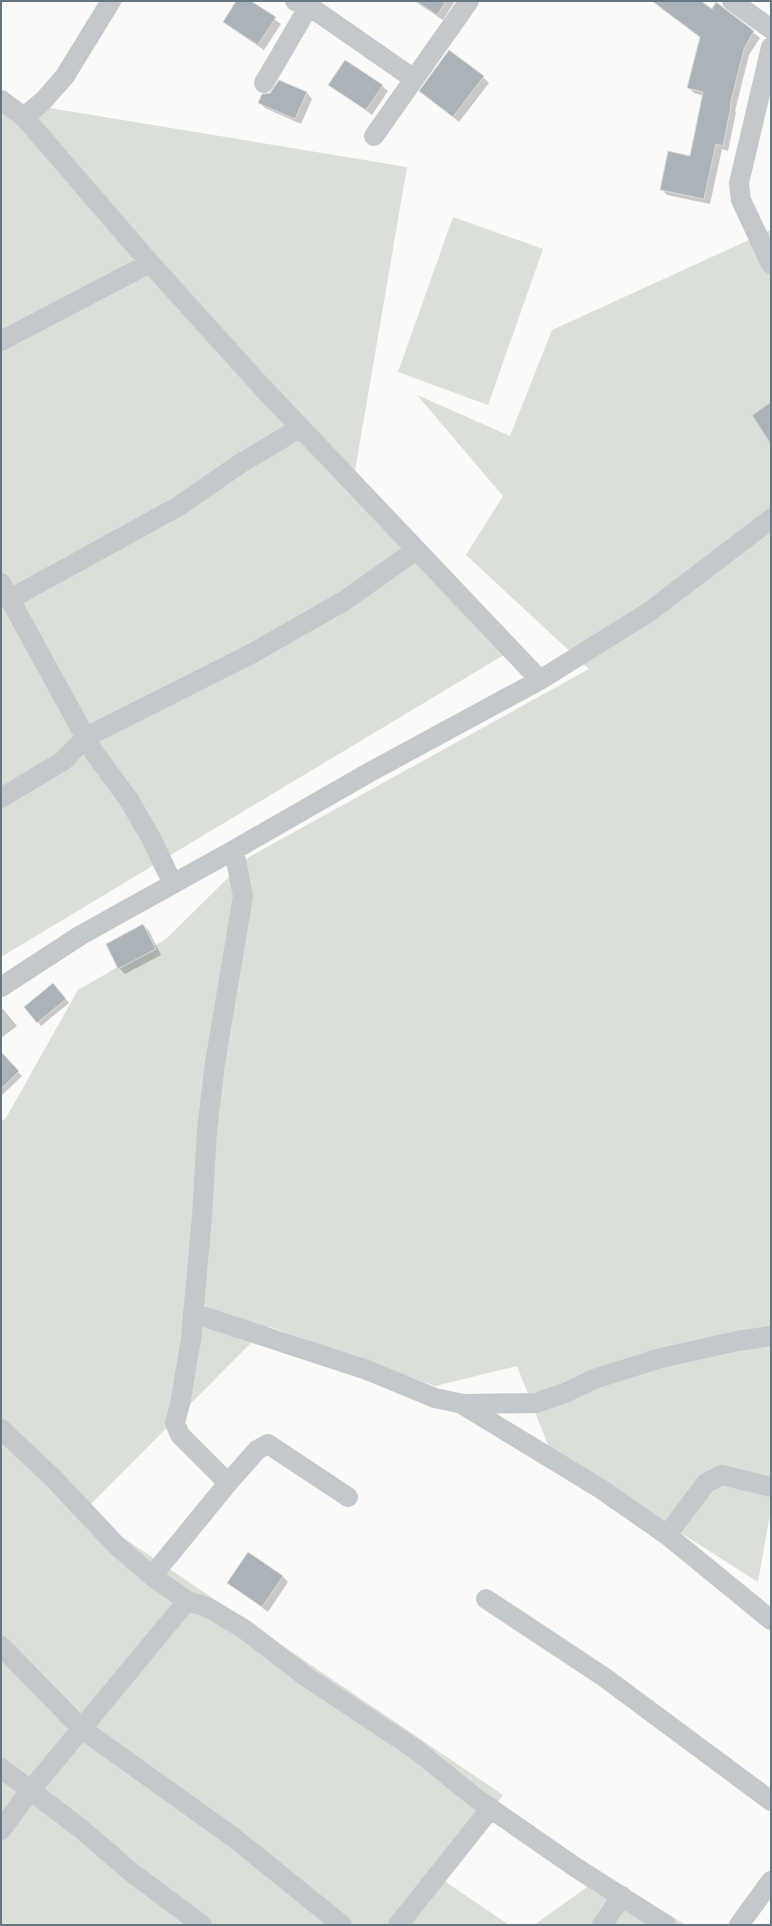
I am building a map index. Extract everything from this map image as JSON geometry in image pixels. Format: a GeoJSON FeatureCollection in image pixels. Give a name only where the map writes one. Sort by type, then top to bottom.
{"type":"FeatureCollection","features":[{"type":"Feature","properties":{"kind":"street"},"geometry":{"type":"LineString","coordinates":[[24,117],[43,100],[65,76],[111,1]]}},
{"type":"Feature","properties":{"kind":"street"},"geometry":{"type":"LineString","coordinates":[[374,136],[469,1]]}},
{"type":"Feature","properties":{"kind":"street"},"geometry":{"type":"LineString","coordinates":[[732,1],[771,29]]}},
{"type":"Feature","properties":{"kind":"street"},"geometry":{"type":"LineString","coordinates":[[264,83],[302,4],[414,79]]}},
{"type":"Feature","properties":{"kind":"street"},"geometry":{"type":"LineString","coordinates":[[771,48],[738,183],[741,200],[771,264]]}},
{"type":"Feature","properties":{"kind":"street"},"geometry":{"type":"LineString","coordinates":[[1,100],[24,117],[150,263],[300,428],[540,680]]}},
{"type":"Feature","properties":{"kind":"street"},"geometry":{"type":"LineString","coordinates":[[2,338],[150,263]]}},
{"type":"Feature","properties":{"kind":"street"},"geometry":{"type":"LineString","coordinates":[[174,884],[147,831],[129,800],[93,751],[7,602],[179,506],[241,463],[300,428]]}},
{"type":"Feature","properties":{"kind":"street"},"geometry":{"type":"LineString","coordinates":[[1,987],[81,936],[370,772],[540,680],[649,612],[771,519]]}},
{"type":"Feature","properties":{"kind":"street"},"geometry":{"type":"LineString","coordinates":[[1,798],[63,761],[86,737],[251,654],[344,602],[416,550]]}},
{"type":"Feature","properties":{"kind":"street"},"geometry":{"type":"LineString","coordinates":[[228,1483],[180,1435],[175,1423],[180,1404],[193,1313],[202,1216],[207,1130],[215,1063],[243,896],[234,850]]}},
{"type":"Feature","properties":{"kind":"street"},"geometry":{"type":"LineString","coordinates":[[193,1313],[367,1370],[435,1398],[463,1404],[536,1403],[565,1393],[594,1379],[661,1358],[737,1341],[771,1336]]}},
{"type":"Feature","properties":{"kind":"street"},"geometry":{"type":"LineString","coordinates":[[463,1404],[601,1489],[666,1535],[771,1620]]}},
{"type":"Feature","properties":{"kind":"street"},"geometry":{"type":"LineString","coordinates":[[1,1429],[53,1478],[117,1546],[152,1576],[187,1601],[209,1608],[244,1628],[305,1676],[415,1749],[477,1799],[576,1867],[666,1925]]}},
{"type":"Feature","properties":{"kind":"street"},"geometry":{"type":"LineString","coordinates":[[152,1576],[257,1450],[268,1444],[348,1497]]}},
{"type":"Feature","properties":{"kind":"street"},"geometry":{"type":"LineString","coordinates":[[666,1535],[706,1483],[722,1475],[771,1487]]}},
{"type":"Feature","properties":{"kind":"street"},"geometry":{"type":"LineString","coordinates":[[486,1600],[604,1677],[771,1801]]}},
{"type":"Feature","properties":{"kind":"street"},"geometry":{"type":"LineString","coordinates":[[1,1830],[30,1791],[187,1601]]}},
{"type":"Feature","properties":{"kind":"street"},"geometry":{"type":"LineString","coordinates":[[1,1646],[82,1729],[233,1837],[342,1925]]}},
{"type":"Feature","properties":{"kind":"street"},"geometry":{"type":"LineString","coordinates":[[1,1768],[80,1828],[131,1872],[202,1925]]}},
{"type":"Feature","properties":{"kind":"street"},"geometry":{"type":"LineString","coordinates":[[398,1925],[491,1808]]}},
{"type":"Feature","properties":{"kind":"street"},"geometry":{"type":"LineString","coordinates":[[739,1925],[771,1881]]}},
{"type":"Feature","properties":{"kind":"street"},"geometry":{"type":"LineString","coordinates":[[602,1925],[622,1896]]}},
{"type":"Feature","properties":{"kind":"shaded area"},"geometry":{"type":"Polygon","coordinates":[[[1,100],[407,167],[355,471],[507,653],[1,957],[1,100]]]}},
{"type":"Feature","properties":{"kind":"shaded area"},"geometry":{"type":"Polygon","coordinates":[[[453,217],[543,249],[488,405],[398,372],[453,217]]]}},
{"type":"Feature","properties":{"kind":"shaded area"},"geometry":{"type":"Polygon","coordinates":[[[771,230],[771,1509],[758,1582],[550,1450],[517,1366],[435,1386],[268,1326],[84,1511],[503,1795],[440,1878],[509,1925],[1,1925],[1,1122],[6,1118],[78,990],[166,939],[249,857],[589,669],[466,555],[503,496],[417,395],[510,436],[552,330],[771,230]]]}},
{"type":"Feature","properties":{"kind":"shaded area"},"geometry":{"type":"Polygon","coordinates":[[[604,1875],[686,1925],[534,1925],[604,1875]]]}},
{"type":"Feature","properties":{"kind":"building"},"geometry":{"type":"Polygon","coordinates":[[[236,1],[251,1],[276,17],[258,45],[223,22],[236,1]]]}},
{"type":"Feature","properties":{"kind":"building"},"geometry":{"type":"Polygon","coordinates":[[[416,1],[446,1],[437,15],[416,1]]]}},
{"type":"Feature","properties":{"kind":"building"},"geometry":{"type":"Polygon","coordinates":[[[652,1],[701,1],[712,9],[716,2],[754,31],[744,49],[730,105],[723,146],[716,144],[704,199],[660,190],[668,151],[690,156],[703,92],[687,88],[700,37],[652,1]]]}},
{"type":"Feature","properties":{"kind":"building"},"geometry":{"type":"Polygon","coordinates":[[[449,50],[484,76],[453,117],[419,91],[449,50]]]}},
{"type":"Feature","properties":{"kind":"building"},"geometry":{"type":"Polygon","coordinates":[[[345,60],[383,85],[366,110],[328,85],[345,60]]]}},
{"type":"Feature","properties":{"kind":"building"},"geometry":{"type":"Polygon","coordinates":[[[279,80],[307,92],[295,119],[258,103],[262,94],[270,93],[279,80]]]}},
{"type":"Feature","properties":{"kind":"building"},"geometry":{"type":"Polygon","coordinates":[[[771,402],[771,445],[752,415],[771,402]]]}},
{"type":"Feature","properties":{"kind":"building"},"geometry":{"type":"Polygon","coordinates":[[[143,924],[156,949],[118,969],[106,944],[143,924]]]}},
{"type":"Feature","properties":{"kind":"building"},"geometry":{"type":"Polygon","coordinates":[[[53,983],[66,999],[37,1023],[24,1007],[53,983]]]}},
{"type":"Feature","properties":{"kind":"building"},"geometry":{"type":"Polygon","coordinates":[[[1,1052],[19,1071],[1,1089],[1,1052]]]}},
{"type":"Feature","properties":{"kind":"building"},"geometry":{"type":"Polygon","coordinates":[[[248,1552],[283,1576],[262,1607],[227,1583],[248,1552]]]}}]}
